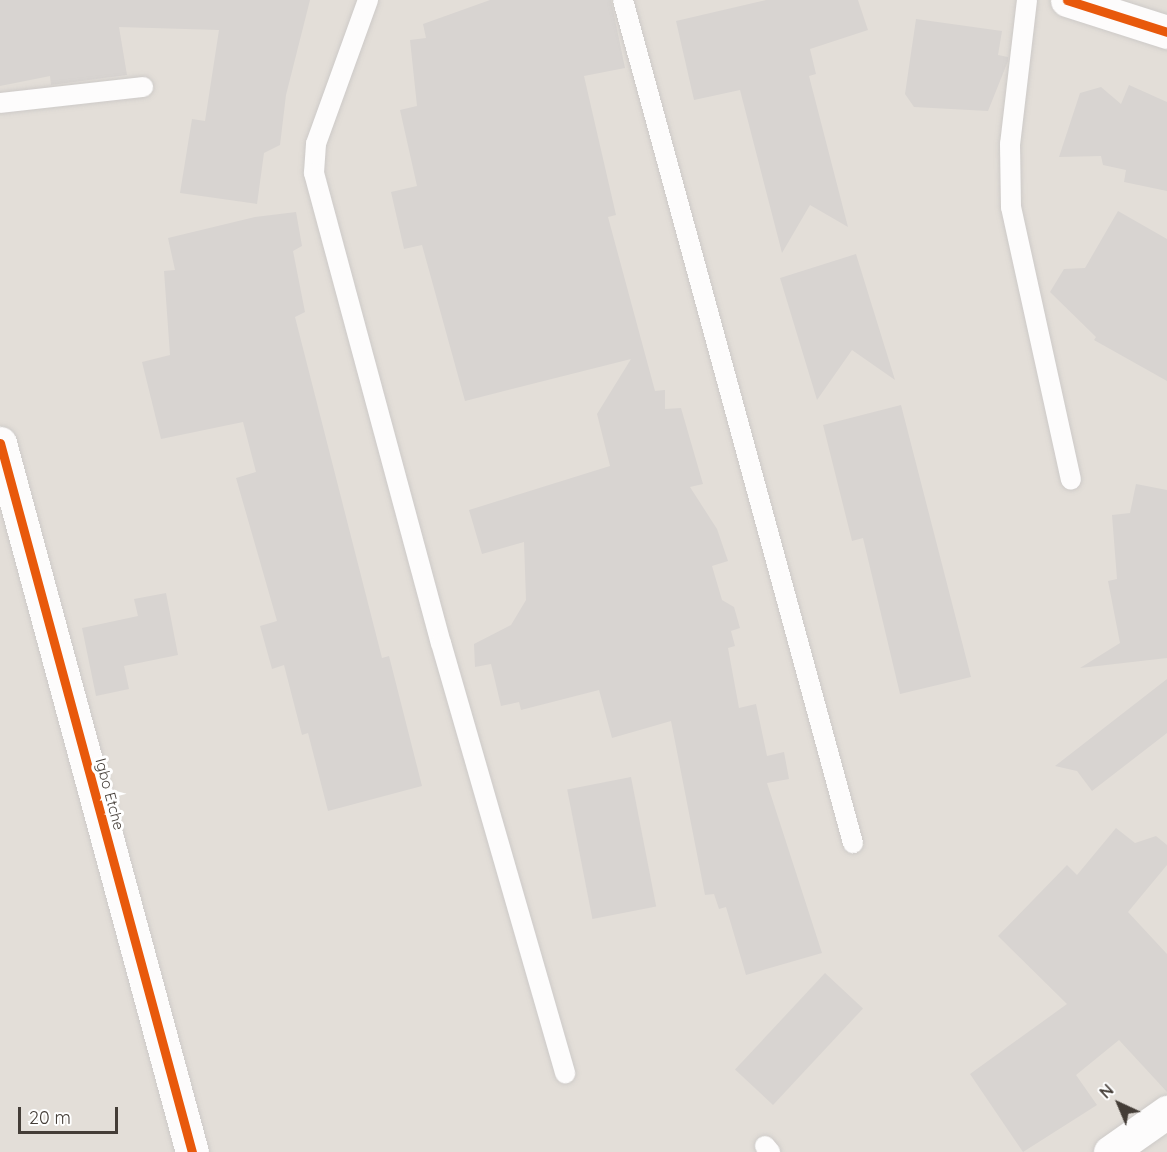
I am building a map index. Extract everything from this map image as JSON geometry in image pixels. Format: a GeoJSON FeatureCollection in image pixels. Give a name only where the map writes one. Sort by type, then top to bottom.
{"type":"FeatureCollection","features":[{"type":"Feature","properties":{"kind":"street"},"geometry":{"type":"LineString","coordinates":[[1067,0],[1167,32]]}},
{"type":"Feature","properties":{"kind":"street","name":"Igbo Etche"},"geometry":{"type":"LineString","coordinates":[[0,443],[192,1152]]}},
{"type":"Feature","properties":{"kind":"street"},"geometry":{"type":"LineString","coordinates":[[1110,1152],[1167,1112]]}},
{"type":"Feature","properties":{"kind":"lane"},"geometry":{"type":"LineString","coordinates":[[368,0],[316,144],[314,173],[441,643],[565,1073]]}},
{"type":"Feature","properties":{"kind":"lane"},"geometry":{"type":"LineString","coordinates":[[623,0],[853,843]]}},
{"type":"Feature","properties":{"kind":"lane"},"geometry":{"type":"LineString","coordinates":[[1027,0],[1010,144],[1011,207],[1071,479]]}},
{"type":"Feature","properties":{"kind":"lane"},"geometry":{"type":"LineString","coordinates":[[0,103],[142,87]]}},
{"type":"Feature","properties":{"kind":"shaded area"},"geometry":{"type":"Polygon","coordinates":[[[0,0],[1167,0],[1167,1152],[0,1152],[0,0]]]}},
{"type":"Feature","properties":{"kind":"building"},"geometry":{"type":"Polygon","coordinates":[[[0,0],[310,0],[286,95],[280,145],[264,153],[257,204],[180,193],[192,119],[205,121],[219,30],[119,27],[127,75],[51,85],[50,76],[0,86],[0,0]]]}},
{"type":"Feature","properties":{"kind":"building"},"geometry":{"type":"Polygon","coordinates":[[[490,0],[611,0],[625,68],[584,76],[616,215],[608,217],[655,391],[665,390],[665,409],[681,408],[703,484],[690,487],[717,529],[728,561],[712,566],[722,600],[734,607],[740,628],[731,631],[735,646],[728,648],[739,708],[756,704],[767,756],[784,752],[789,779],[767,783],[822,953],[746,975],[726,907],[719,909],[714,894],[705,895],[671,721],[612,738],[599,690],[521,710],[519,702],[501,706],[491,664],[475,667],[474,644],[511,625],[526,600],[524,542],[482,554],[469,510],[610,466],[597,414],[631,359],[465,401],[422,245],[404,249],[391,192],[417,186],[400,110],[417,106],[410,40],[426,38],[423,24],[490,0]]]}},
{"type":"Feature","properties":{"kind":"building"},"geometry":{"type":"Polygon","coordinates":[[[766,0],[858,0],[868,30],[810,49],[816,74],[809,76],[848,227],[810,205],[782,253],[740,90],[694,100],[676,21],[766,0]]]}},
{"type":"Feature","properties":{"kind":"building"},"geometry":{"type":"Polygon","coordinates":[[[916,19],[1002,31],[998,55],[1008,57],[1008,61],[988,111],[914,107],[905,94],[916,19]]]}},
{"type":"Feature","properties":{"kind":"building"},"geometry":{"type":"Polygon","coordinates":[[[1129,85],[1167,102],[1167,191],[1124,182],[1126,170],[1103,165],[1101,156],[1059,157],[1080,93],[1101,87],[1121,104],[1129,85]]]}},
{"type":"Feature","properties":{"kind":"building"},"geometry":{"type":"Polygon","coordinates":[[[1118,211],[1167,239],[1167,381],[1094,340],[1096,337],[1050,292],[1064,269],[1085,268],[1118,211]]]}},
{"type":"Feature","properties":{"kind":"building"},"geometry":{"type":"Polygon","coordinates":[[[296,212],[302,246],[293,251],[305,312],[295,317],[382,658],[389,656],[422,786],[328,811],[308,733],[302,735],[284,665],[272,669],[260,626],[277,621],[236,478],[256,472],[243,422],[161,439],[142,362],[170,355],[164,271],[175,270],[168,238],[255,217],[296,212]]]}},
{"type":"Feature","properties":{"kind":"building"},"geometry":{"type":"Polygon","coordinates":[[[856,254],[895,380],[852,350],[817,400],[780,278],[856,254]]]}},
{"type":"Feature","properties":{"kind":"building"},"geometry":{"type":"Polygon","coordinates":[[[901,405],[971,677],[900,694],[863,538],[852,541],[823,425],[901,405]]]}},
{"type":"Feature","properties":{"kind":"building"},"geometry":{"type":"Polygon","coordinates":[[[1136,484],[1167,490],[1167,658],[1080,668],[1120,643],[1108,581],[1117,579],[1112,515],[1130,513],[1136,484]]]}},
{"type":"Feature","properties":{"kind":"building"},"geometry":{"type":"Polygon","coordinates":[[[166,593],[178,655],[124,666],[129,689],[96,696],[82,628],[138,616],[134,599],[166,593]]]}},
{"type":"Feature","properties":{"kind":"building"},"geometry":{"type":"Polygon","coordinates":[[[1167,679],[1167,733],[1092,791],[1077,771],[1055,766],[1167,679]]]}},
{"type":"Feature","properties":{"kind":"building"},"geometry":{"type":"Polygon","coordinates":[[[631,777],[656,907],[592,919],[567,789],[631,777]]]}},
{"type":"Feature","properties":{"kind":"building"},"geometry":{"type":"Polygon","coordinates":[[[1116,828],[1135,843],[1156,836],[1167,845],[1167,865],[1128,912],[1167,954],[1167,1092],[1119,1040],[1076,1075],[1097,1105],[1023,1152],[970,1074],[1067,1004],[998,936],[1067,865],[1077,875],[1116,828]]]}},
{"type":"Feature","properties":{"kind":"building"},"geometry":{"type":"Polygon","coordinates":[[[825,973],[863,1008],[773,1105],[735,1070],[825,973]]]}},
{"type":"Feature","properties":{"kind":"cycle path"},"geometry":{"type":"LineString","coordinates":[[1067,0],[1167,32]]}},
{"type":"Feature","properties":{"kind":"cycle path"},"geometry":{"type":"LineString","coordinates":[[0,443],[192,1152]]}}]}
